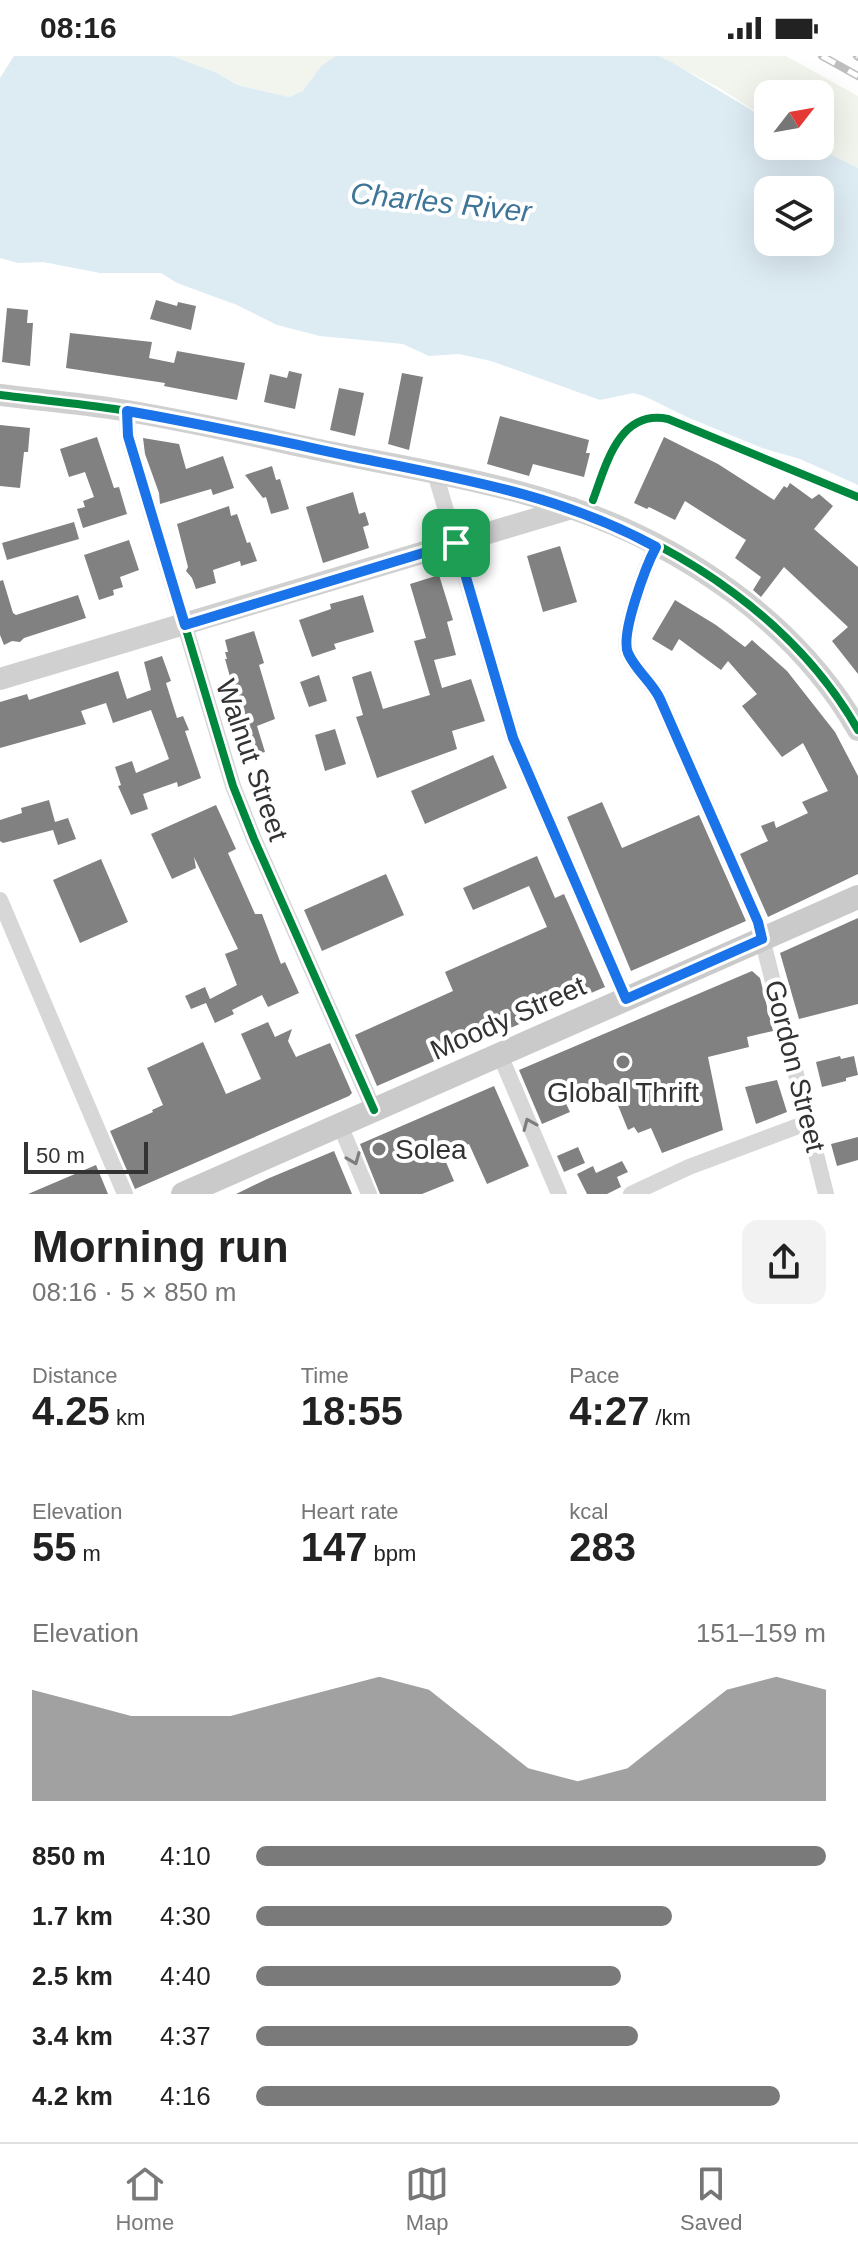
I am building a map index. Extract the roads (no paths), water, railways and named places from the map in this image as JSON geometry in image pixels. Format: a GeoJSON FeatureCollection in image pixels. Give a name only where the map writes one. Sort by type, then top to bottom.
{"type":"FeatureCollection","features":[{"type":"Feature","properties":{"kind":"main road","name":"Moody Street"},"geometry":{"type":"LineString","coordinates":[[183,1194],[858,897]]}},
{"type":"Feature","properties":{"kind":"street"},"geometry":{"type":"LineString","coordinates":[[0,395],[127,411],[435,473],[572,508],[656,547],[712,579],[774,626],[821,675],[858,730]]}},
{"type":"Feature","properties":{"kind":"street","name":"Walnut Street"},"geometry":{"type":"LineString","coordinates":[[127,411],[128,436],[243,812],[374,1110]]}},
{"type":"Feature","properties":{"kind":"street"},"geometry":{"type":"LineString","coordinates":[[435,473],[513,738],[626,999]]}},
{"type":"Feature","properties":{"kind":"street"},"geometry":{"type":"LineString","coordinates":[[0,679],[572,508]]}},
{"type":"Feature","properties":{"kind":"street","name":"Gordon Street"},"geometry":{"type":"LineString","coordinates":[[656,547],[627,633],[626,648],[637,670],[657,692],[758,922],[826,1194]]}},
{"type":"Feature","properties":{"kind":"street"},"geometry":{"type":"LineString","coordinates":[[0,900],[125,1194]]}},
{"type":"Feature","properties":{"kind":"street"},"geometry":{"type":"LineString","coordinates":[[500,1055],[559,1194]]}},
{"type":"Feature","properties":{"kind":"street"},"geometry":{"type":"LineString","coordinates":[[631,1194],[689,1167],[809,1122]]}},
{"type":"Feature","properties":{"kind":"street"},"geometry":{"type":"LineString","coordinates":[[340,1125],[369,1194]]}},
{"type":"Feature","properties":{"kind":"water","name":"Charles River"},"geometry":{"type":"Polygon","coordinates":[[[14,56],[172,56],[217,73],[237,85],[289,97],[303,91],[321,66],[336,56],[659,56],[754,112],[754,160],[834,160],[834,156],[858,168],[858,485],[633,393],[600,400],[491,361],[459,354],[429,356],[403,344],[320,336],[277,325],[237,305],[177,283],[161,273],[100,273],[43,262],[18,263],[0,258],[0,78],[14,56]]]}},
{"type":"Feature","properties":{"kind":"railway"},"geometry":{"type":"LineString","coordinates":[[822,56],[858,76]]}},
{"type":"Feature","properties":{"kind":"place","name":"Global Thrift"},"geometry":{"type":"Point","coordinates":[623,1062]}},
{"type":"Feature","properties":{"kind":"place","name":"Solea"},"geometry":{"type":"Point","coordinates":[379,1149]}}]}
